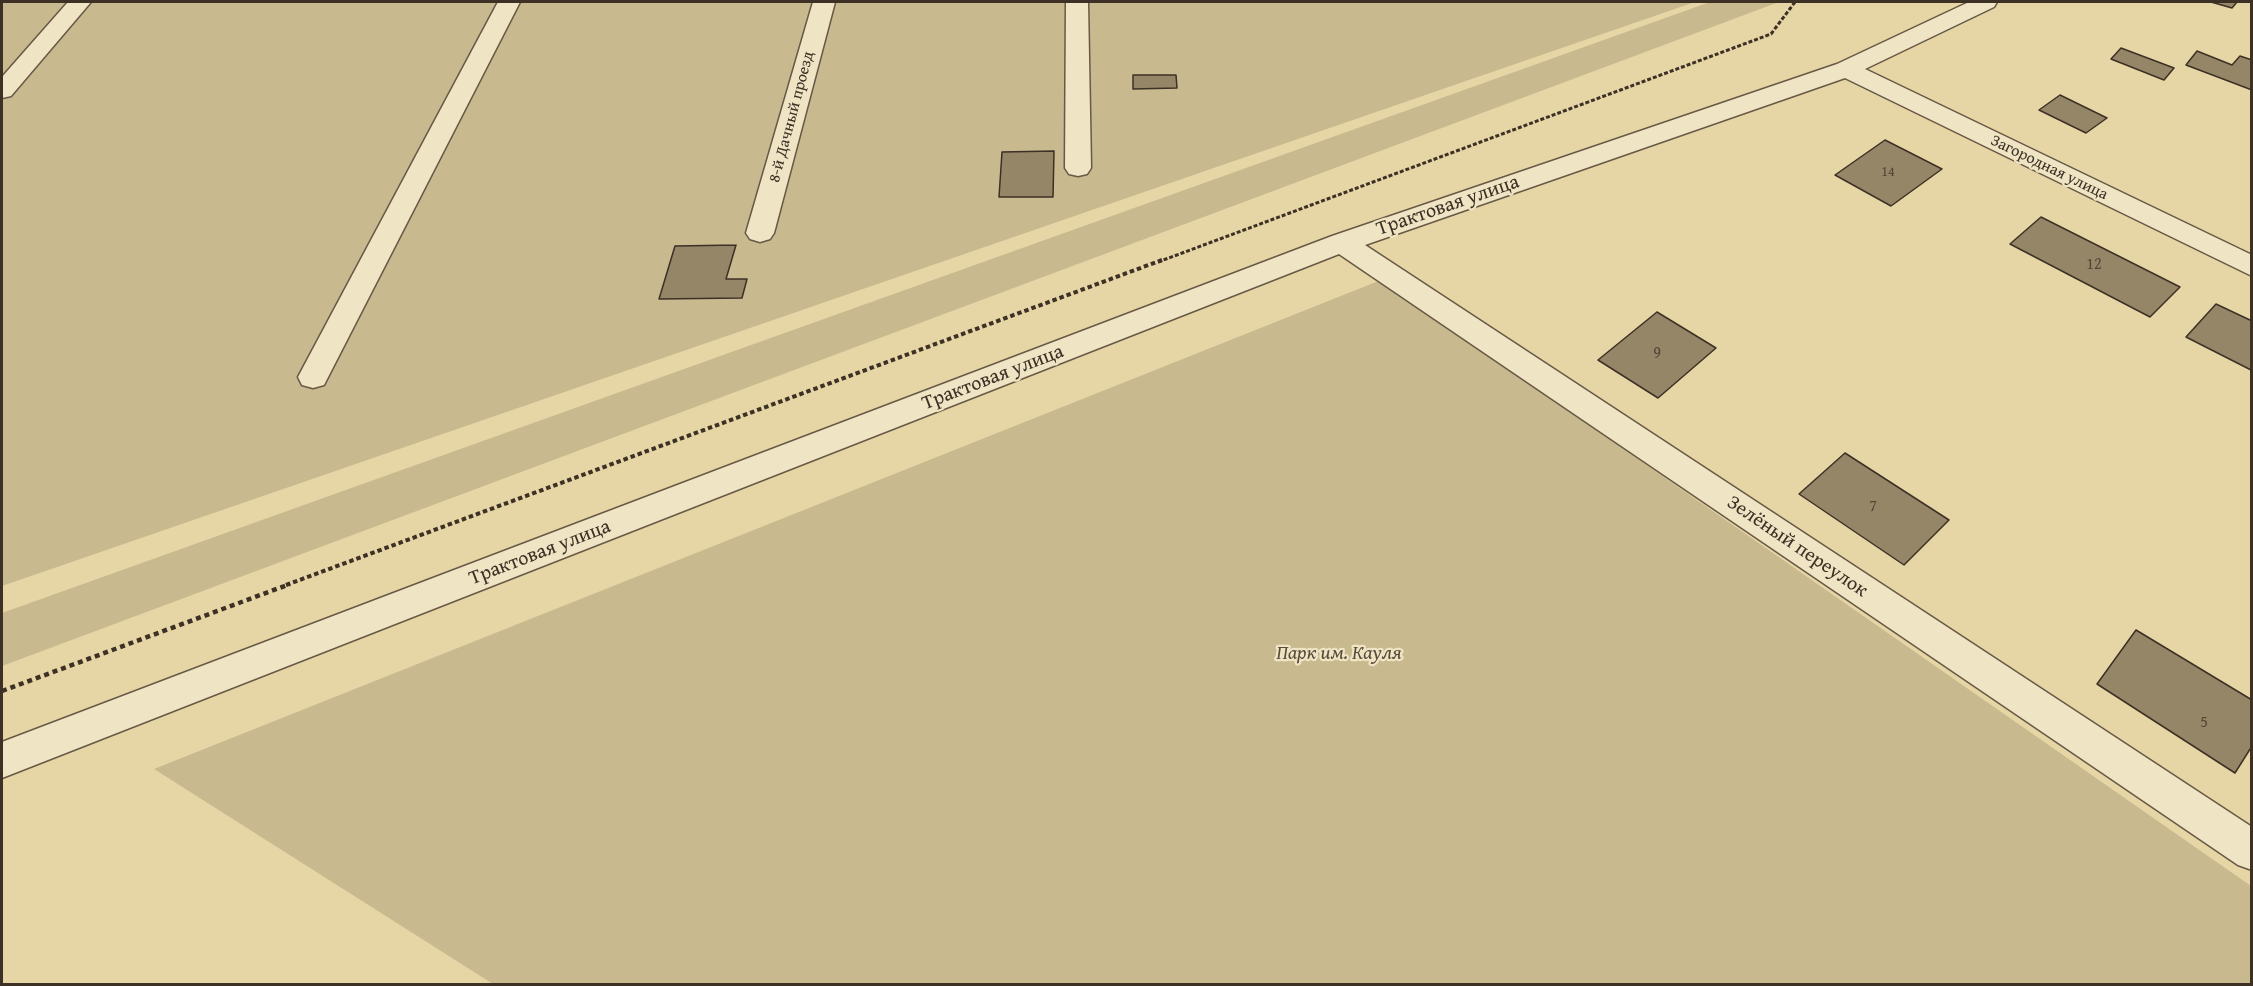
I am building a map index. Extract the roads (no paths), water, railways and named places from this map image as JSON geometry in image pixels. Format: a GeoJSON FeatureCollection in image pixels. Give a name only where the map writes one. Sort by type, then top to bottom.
{"type":"FeatureCollection","features":[{"type":"Feature","properties":{"kind":"street"},"geometry":{"type":"LineString","coordinates":[[2,91],[80,2]]}},
{"type":"Feature","properties":{"kind":"street"},"geometry":{"type":"LineString","coordinates":[[313,377],[508,2]]}},
{"type":"Feature","properties":{"kind":"street","name":"8-й Дачный проезд"},"geometry":{"type":"LineString","coordinates":[[760,233],[824,2]]}},
{"type":"Feature","properties":{"kind":"street"},"geometry":{"type":"LineString","coordinates":[[1077,2],[1078,168]]}},
{"type":"Feature","properties":{"kind":"street"},"geometry":{"type":"LineString","coordinates":[[1930,2],[1973,9]]}},
{"type":"Feature","properties":{"kind":"street","name":"Трактовая улица"},"geometry":{"type":"LineString","coordinates":[[2,760],[1342,243],[1846,69],[1973,9]]}},
{"type":"Feature","properties":{"kind":"street","name":"Загородная улица"},"geometry":{"type":"LineString","coordinates":[[1846,69],[2252,267]]}},
{"type":"Feature","properties":{"kind":"street","name":"Зелёный переулок"},"geometry":{"type":"LineString","coordinates":[[1342,243],[2252,851]]}},
{"type":"Feature","properties":{"kind":"park label","name":"Парк им. Кауля"},"geometry":{"type":"Point","coordinates":[1339,654]}}]}
